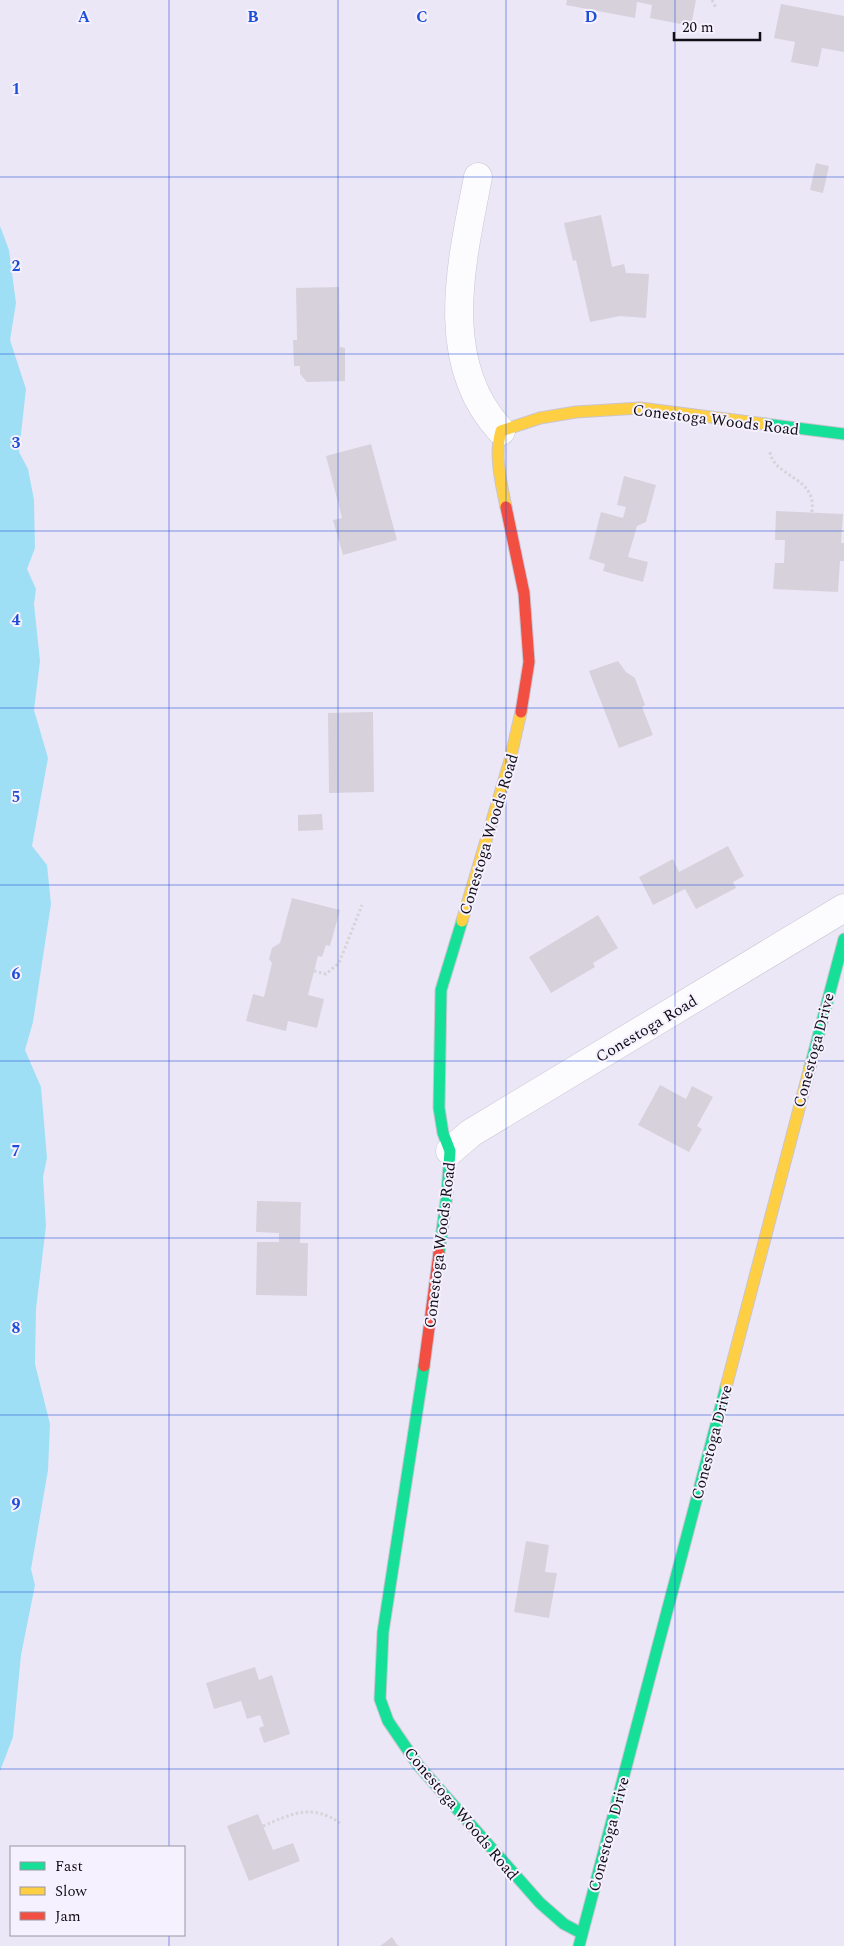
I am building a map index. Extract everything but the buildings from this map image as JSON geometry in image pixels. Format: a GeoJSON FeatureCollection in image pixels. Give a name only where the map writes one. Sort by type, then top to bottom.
{"type":"FeatureCollection","features":[{"type":"Feature","properties":{"kind":"street"},"geometry":{"type":"LineString","coordinates":[[478,177],[462,262],[458,298],[459,326],[465,366],[475,396],[488,417],[501,432]]}},
{"type":"Feature","properties":{"kind":"street","name":"Conestoga Woods Road"},"geometry":{"type":"LineString","coordinates":[[582,1933],[564,1924],[540,1903],[418,1764],[388,1721],[380,1700],[383,1632],[431,1319],[447,1194],[450,1151],[443,1133],[439,1108],[441,990],[510,760],[522,714],[529,662],[524,593],[499,473],[498,441],[501,432],[540,418],[603,409],[640,408],[844,434]]}},
{"type":"Feature","properties":{"kind":"street","name":"Conestoga Road"},"geometry":{"type":"LineString","coordinates":[[450,1151],[471,1133],[844,908]]}},
{"type":"Feature","properties":{"kind":"street","name":"Conestoga Drive"},"geometry":{"type":"LineString","coordinates":[[579,1946],[844,939]]}},
{"type":"Feature","properties":{"kind":"path"},"geometry":{"type":"LineString","coordinates":[[712,0],[716,8]]}},
{"type":"Feature","properties":{"kind":"path"},"geometry":{"type":"LineString","coordinates":[[765,424],[771,458],[779,467],[807,488],[812,498],[812,513]]}},
{"type":"Feature","properties":{"kind":"path"},"geometry":{"type":"LineString","coordinates":[[314,971],[326,974],[339,963],[362,904]]}},
{"type":"Feature","properties":{"kind":"path"},"geometry":{"type":"LineString","coordinates":[[263,1826],[300,1811],[329,1815],[340,1823]]}},
{"type":"Feature","properties":{"kind":"water"},"geometry":{"type":"Polygon","coordinates":[[[0,226],[9,250],[16,303],[10,340],[26,389],[19,452],[28,469],[34,500],[35,548],[27,569],[36,589],[34,604],[40,661],[34,710],[48,758],[32,846],[47,865],[51,904],[33,1022],[25,1050],[41,1087],[47,1158],[43,1177],[46,1226],[36,1309],[35,1364],[50,1424],[48,1470],[31,1569],[35,1585],[21,1655],[13,1737],[0,1771],[0,226]]]}},
{"type":"Feature","properties":{"kind":"traffic: fast"},"geometry":{"type":"LineString","coordinates":[[765,424],[844,434]]}},
{"type":"Feature","properties":{"kind":"traffic: fast"},"geometry":{"type":"LineString","coordinates":[[439,1253],[447,1194],[450,1151],[443,1133],[439,1108],[441,990],[462,921]]}},
{"type":"Feature","properties":{"kind":"traffic: fast"},"geometry":{"type":"LineString","coordinates":[[810,1067],[844,939]]}},
{"type":"Feature","properties":{"kind":"traffic: fast"},"geometry":{"type":"LineString","coordinates":[[424,1366],[383,1632],[380,1699],[388,1721],[418,1765],[540,1903],[564,1924],[581,1933]]}},
{"type":"Feature","properties":{"kind":"traffic: fast"},"geometry":{"type":"LineString","coordinates":[[579,1946],[726,1387]]}},
{"type":"Feature","properties":{"kind":"traffic: slow"},"geometry":{"type":"LineString","coordinates":[[506,507],[498,459],[501,431],[540,418],[576,412],[640,408],[765,424]]}},
{"type":"Feature","properties":{"kind":"traffic: slow"},"geometry":{"type":"LineString","coordinates":[[462,921],[510,760],[521,712]]}},
{"type":"Feature","properties":{"kind":"traffic: slow"},"geometry":{"type":"LineString","coordinates":[[726,1387],[810,1067]]}},
{"type":"Feature","properties":{"kind":"traffic: jam"},"geometry":{"type":"LineString","coordinates":[[506,507],[524,593],[529,662],[521,712]]}},
{"type":"Feature","properties":{"kind":"traffic: jam"},"geometry":{"type":"LineString","coordinates":[[424,1366],[439,1253]]}}]}
